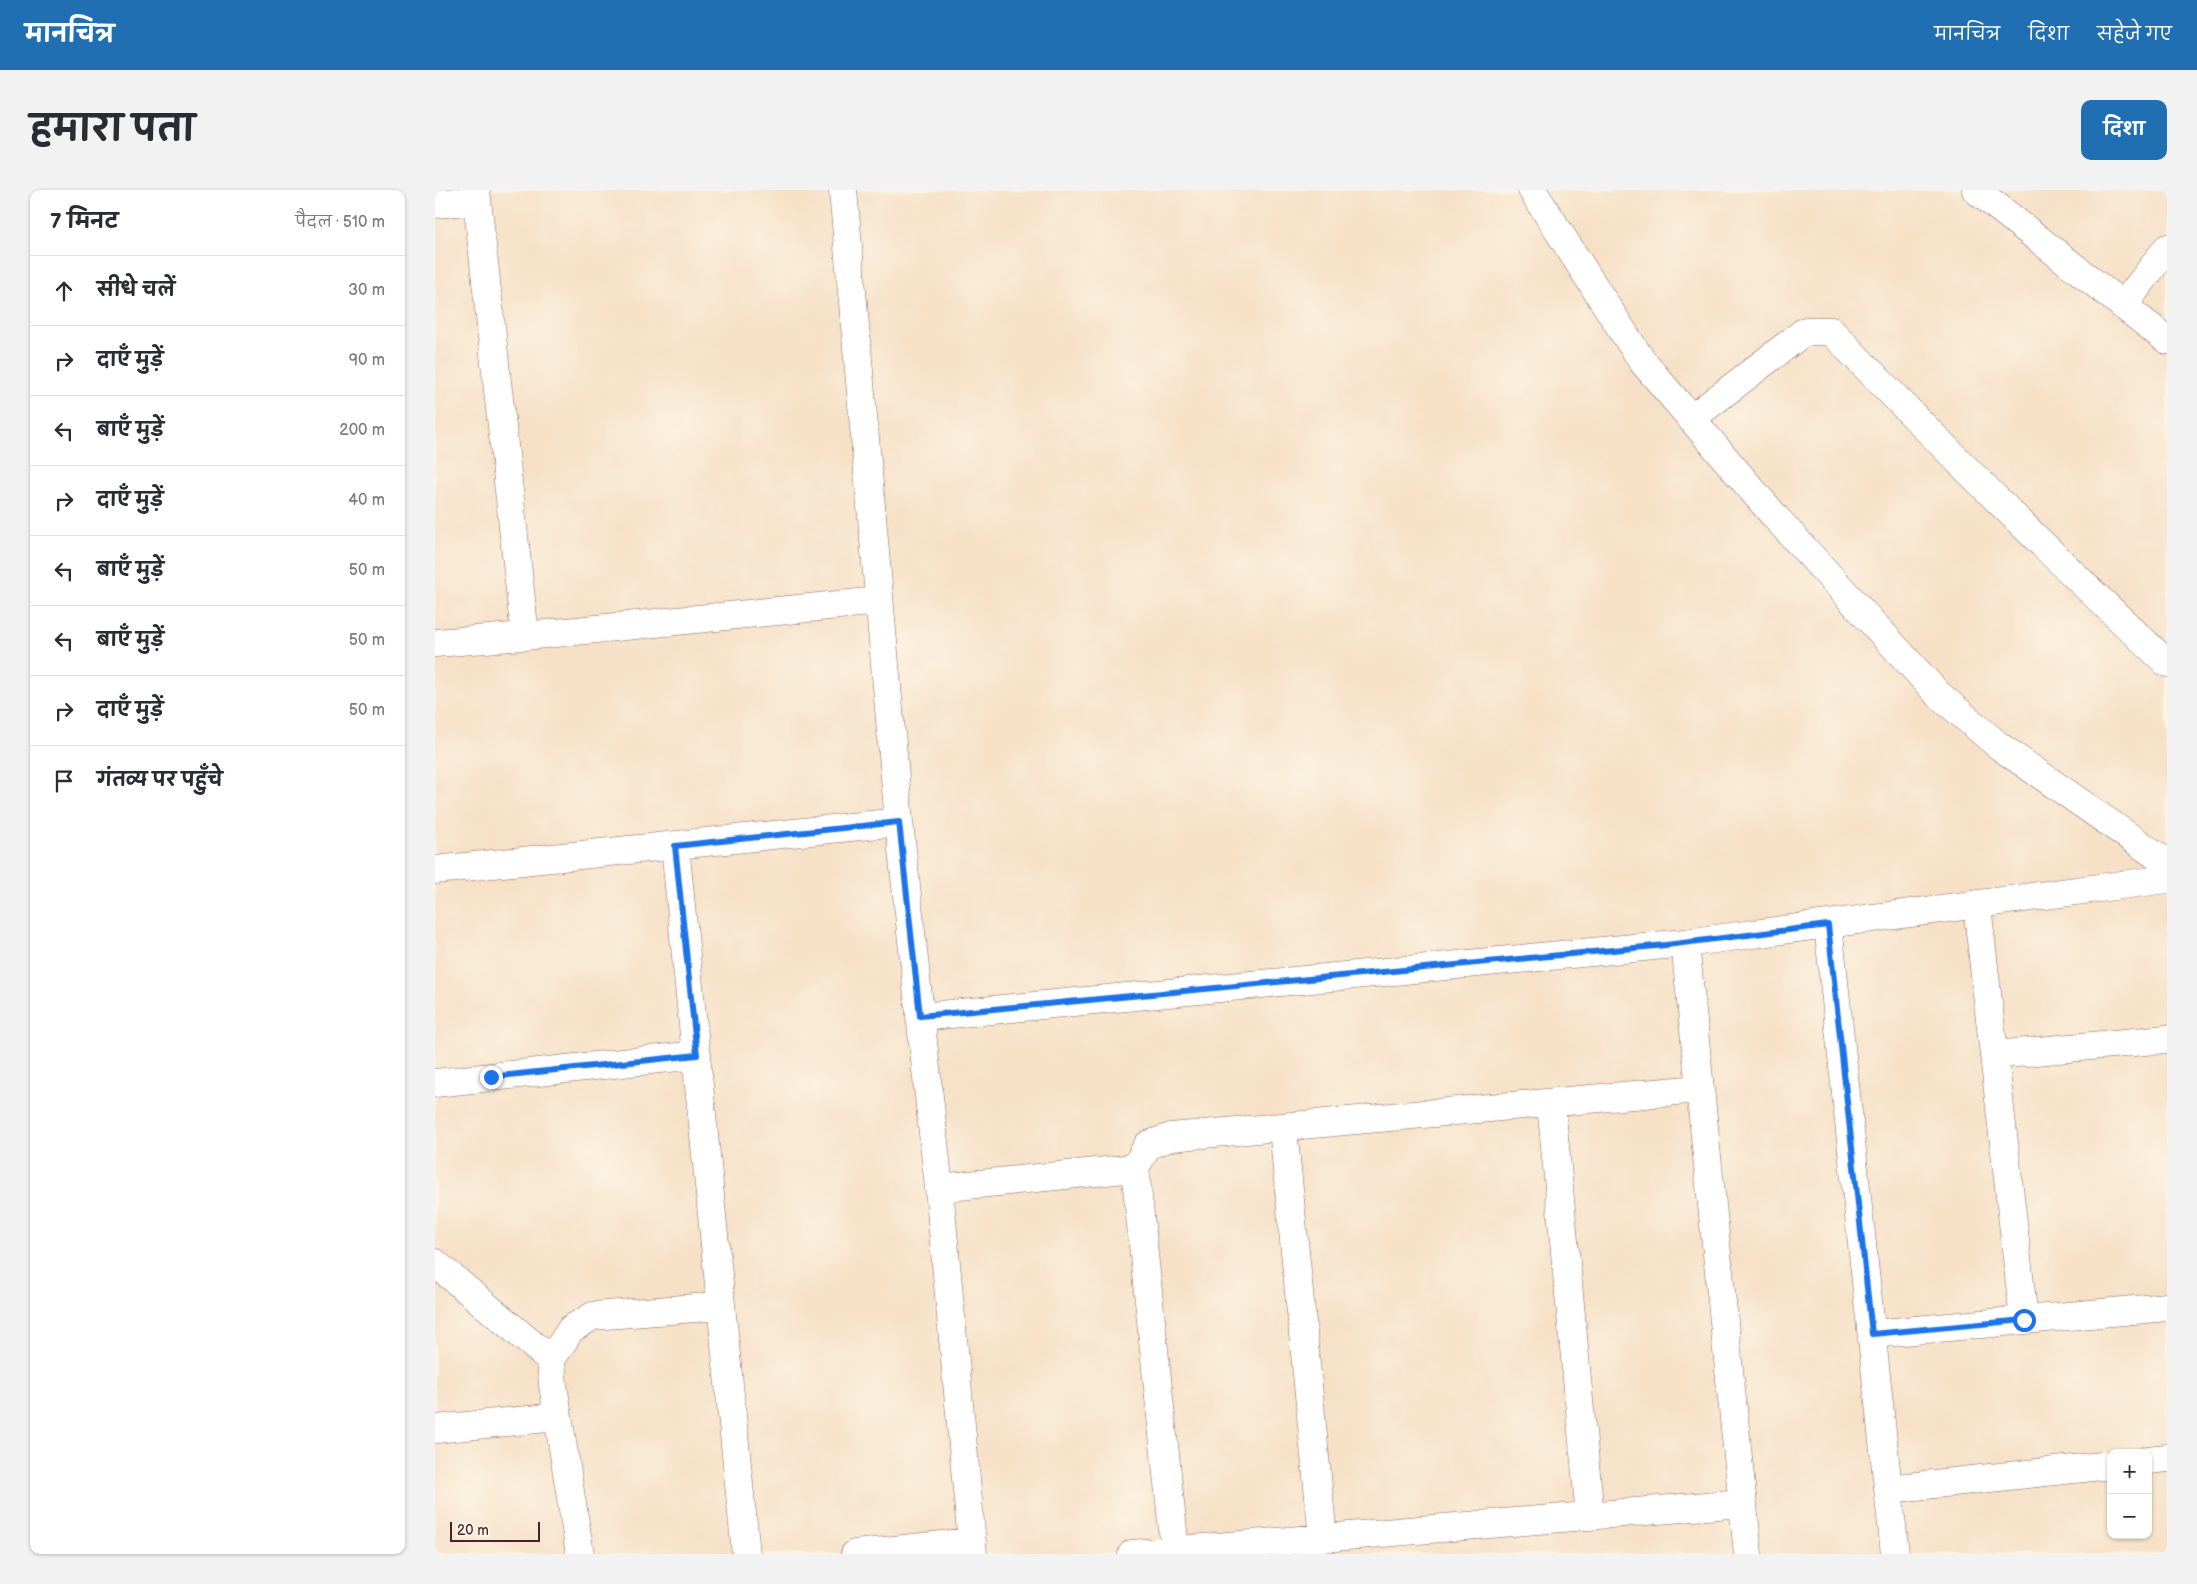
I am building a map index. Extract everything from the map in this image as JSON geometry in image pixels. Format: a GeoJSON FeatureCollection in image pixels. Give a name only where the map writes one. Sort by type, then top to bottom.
{"type":"FeatureCollection","features":[{"type":"Feature","properties":{"kind":"street"},"geometry":{"type":"LineString","coordinates":[[843,190],[899,822],[939,1188],[973,1548],[855,1554]]}},
{"type":"Feature","properties":{"kind":"street"},"geometry":{"type":"LineString","coordinates":[[1532,190],[1642,361],[1777,518],[1938,694],[1999,746],[2167,863]]}},
{"type":"Feature","properties":{"kind":"street"},"geometry":{"type":"LineString","coordinates":[[1976,190],[2167,340]]}},
{"type":"Feature","properties":{"kind":"street"},"geometry":{"type":"LineString","coordinates":[[435,204],[477,195],[525,636]]}},
{"type":"Feature","properties":{"kind":"street"},"geometry":{"type":"LineString","coordinates":[[2123,306],[2167,248]]}},
{"type":"Feature","properties":{"kind":"street"},"geometry":{"type":"LineString","coordinates":[[1691,419],[1805,331],[1831,331],[1922,425],[2099,600],[2167,663]]}},
{"type":"Feature","properties":{"kind":"street"},"geometry":{"type":"LineString","coordinates":[[435,643],[879,602]]}},
{"type":"Feature","properties":{"kind":"street"},"geometry":{"type":"LineString","coordinates":[[435,870],[899,822]]}},
{"type":"Feature","properties":{"kind":"street"},"geometry":{"type":"LineString","coordinates":[[675,846],[746,1554]]}},
{"type":"Feature","properties":{"kind":"street"},"geometry":{"type":"LineString","coordinates":[[920,1016],[1685,943],[2167,879]]}},
{"type":"Feature","properties":{"kind":"street"},"geometry":{"type":"LineString","coordinates":[[1977,905],[2024,1320]]}},
{"type":"Feature","properties":{"kind":"street"},"geometry":{"type":"LineString","coordinates":[[1828,925],[1895,1554]]}},
{"type":"Feature","properties":{"kind":"street"},"geometry":{"type":"LineString","coordinates":[[1685,943],[1748,1554]]}},
{"type":"Feature","properties":{"kind":"street"},"geometry":{"type":"LineString","coordinates":[[1994,1055],[2167,1039]]}},
{"type":"Feature","properties":{"kind":"street"},"geometry":{"type":"LineString","coordinates":[[435,1082],[697,1055]]}},
{"type":"Feature","properties":{"kind":"street"},"geometry":{"type":"LineString","coordinates":[[1175,1550],[1135,1168],[1148,1145],[1171,1137],[1551,1104],[1699,1089]]}},
{"type":"Feature","properties":{"kind":"street"},"geometry":{"type":"LineString","coordinates":[[1551,1104],[1591,1516]]}},
{"type":"Feature","properties":{"kind":"street"},"geometry":{"type":"LineString","coordinates":[[1283,1128],[1323,1538]]}},
{"type":"Feature","properties":{"kind":"street"},"geometry":{"type":"LineString","coordinates":[[939,1188],[1135,1168]]}},
{"type":"Feature","properties":{"kind":"street"},"geometry":{"type":"LineString","coordinates":[[435,1263],[551,1360]]}},
{"type":"Feature","properties":{"kind":"street"},"geometry":{"type":"LineString","coordinates":[[580,1554],[558,1417],[551,1360],[571,1329],[593,1316],[721,1306]]}},
{"type":"Feature","properties":{"kind":"street"},"geometry":{"type":"LineString","coordinates":[[1872,1334],[2167,1307]]}},
{"type":"Feature","properties":{"kind":"street"},"geometry":{"type":"LineString","coordinates":[[435,1429],[558,1417]]}},
{"type":"Feature","properties":{"kind":"street"},"geometry":{"type":"LineString","coordinates":[[2152,1460],[2167,1458]]}},
{"type":"Feature","properties":{"kind":"street"},"geometry":{"type":"LineString","coordinates":[[1887,1489],[2107,1464]]}},
{"type":"Feature","properties":{"kind":"street"},"geometry":{"type":"LineString","coordinates":[[1132,1554],[1742,1503]]}},
{"type":"Feature","properties":{"kind":"route"},"geometry":{"type":"LineString","coordinates":[[491,1077],[697,1055],[675,846],[899,822],[920,1016],[1666,945],[1828,925],[1872,1334],[2024,1320]]}}]}
